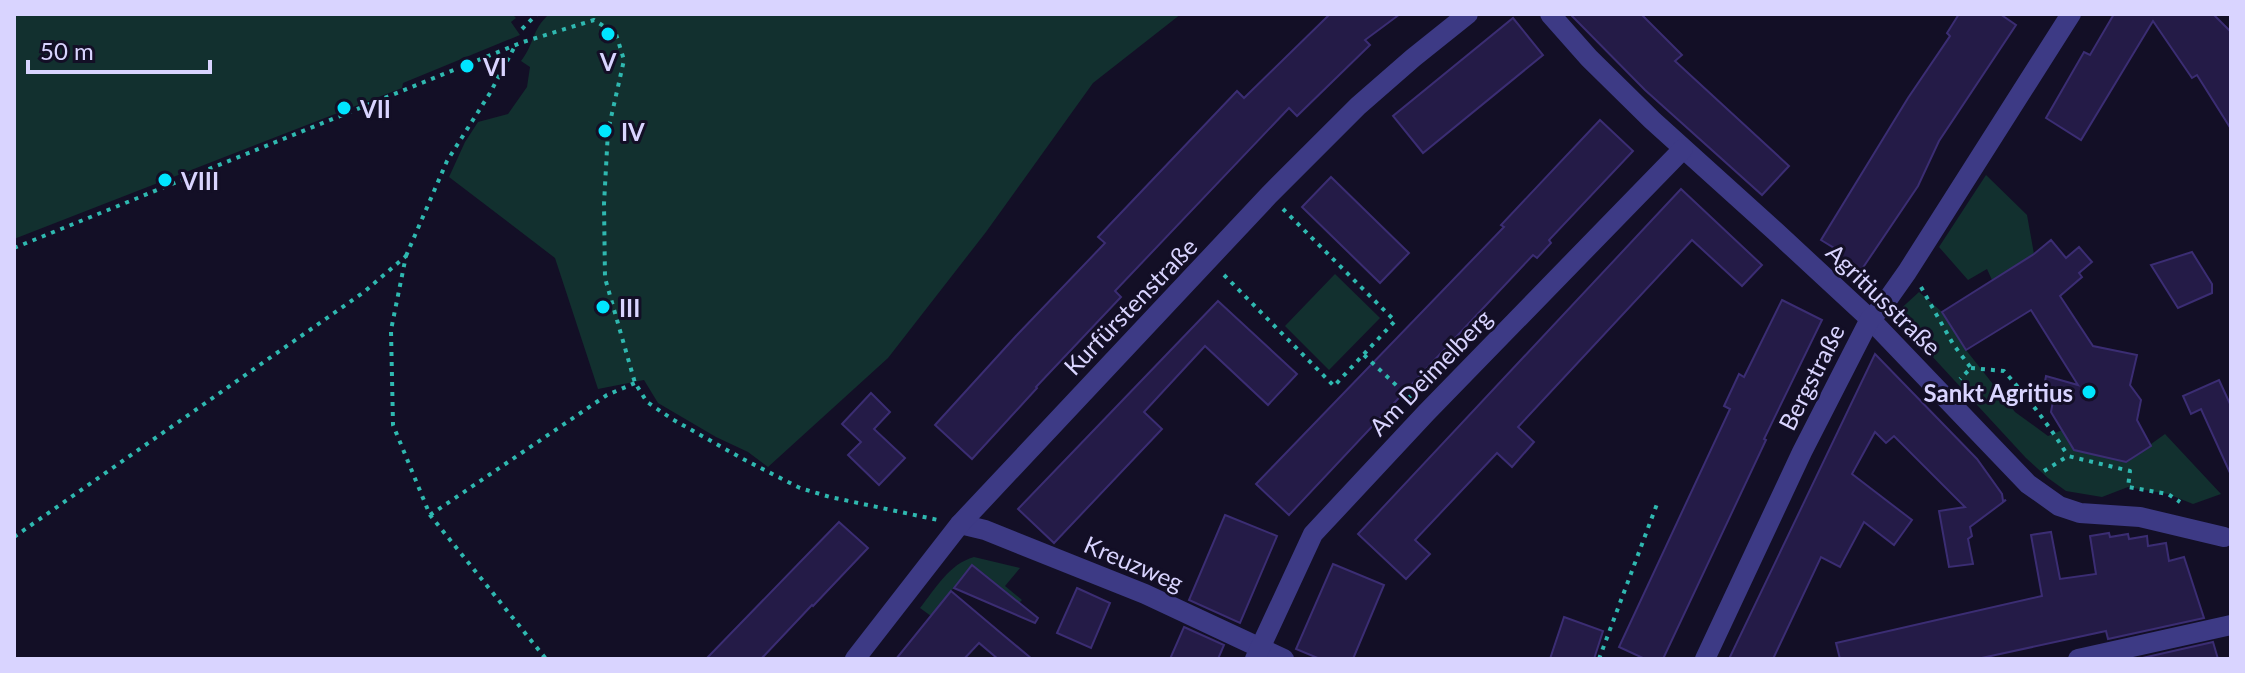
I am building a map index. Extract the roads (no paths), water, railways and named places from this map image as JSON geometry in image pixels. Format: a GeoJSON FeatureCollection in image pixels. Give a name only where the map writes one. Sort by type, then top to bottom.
{"type":"FeatureCollection","features":[{"type":"Feature","properties":{"kind":"street","name":"Kurfürstenstraße"},"geometry":{"type":"LineString","coordinates":[[855,659],[960,524],[1269,195],[1358,106],[1468,14]]}},
{"type":"Feature","properties":{"kind":"street","name":"Agritiusstraße"},"geometry":{"type":"LineString","coordinates":[[1550,14],[1589,58],[1683,149],[1870,319],[2028,484],[2059,506],[2080,513],[2140,517],[2229,538]]}},
{"type":"Feature","properties":{"kind":"street","name":"Bergstraße"},"geometry":{"type":"LineString","coordinates":[[1705,659],[1802,452],[1870,319],[1907,272],[2071,14]]}},
{"type":"Feature","properties":{"kind":"street","name":"Am Deimelberg"},"geometry":{"type":"LineString","coordinates":[[1257,654],[1313,534],[1683,149]]}},
{"type":"Feature","properties":{"kind":"street","name":"Kreuzweg"},"geometry":{"type":"LineString","coordinates":[[960,524],[985,530],[1145,594],[1246,641],[1257,654],[1284,659]]}},
{"type":"Feature","properties":{"kind":"street"},"geometry":{"type":"LineString","coordinates":[[2078,659],[2231,625]]}},
{"type":"Feature","properties":{"kind":"place","name":"V"},"geometry":{"type":"Point","coordinates":[608,34]}},
{"type":"Feature","properties":{"kind":"place","name":"VI"},"geometry":{"type":"Point","coordinates":[467,66]}},
{"type":"Feature","properties":{"kind":"place","name":"VII"},"geometry":{"type":"Point","coordinates":[344,108]}},
{"type":"Feature","properties":{"kind":"place","name":"IV"},"geometry":{"type":"Point","coordinates":[605,131]}},
{"type":"Feature","properties":{"kind":"place","name":"VIII"},"geometry":{"type":"Point","coordinates":[165,180]}},
{"type":"Feature","properties":{"kind":"place","name":"III"},"geometry":{"type":"Point","coordinates":[603,307]}},
{"type":"Feature","properties":{"kind":"place","name":"Sankt Agritius"},"geometry":{"type":"Point","coordinates":[2089,392]}}]}
